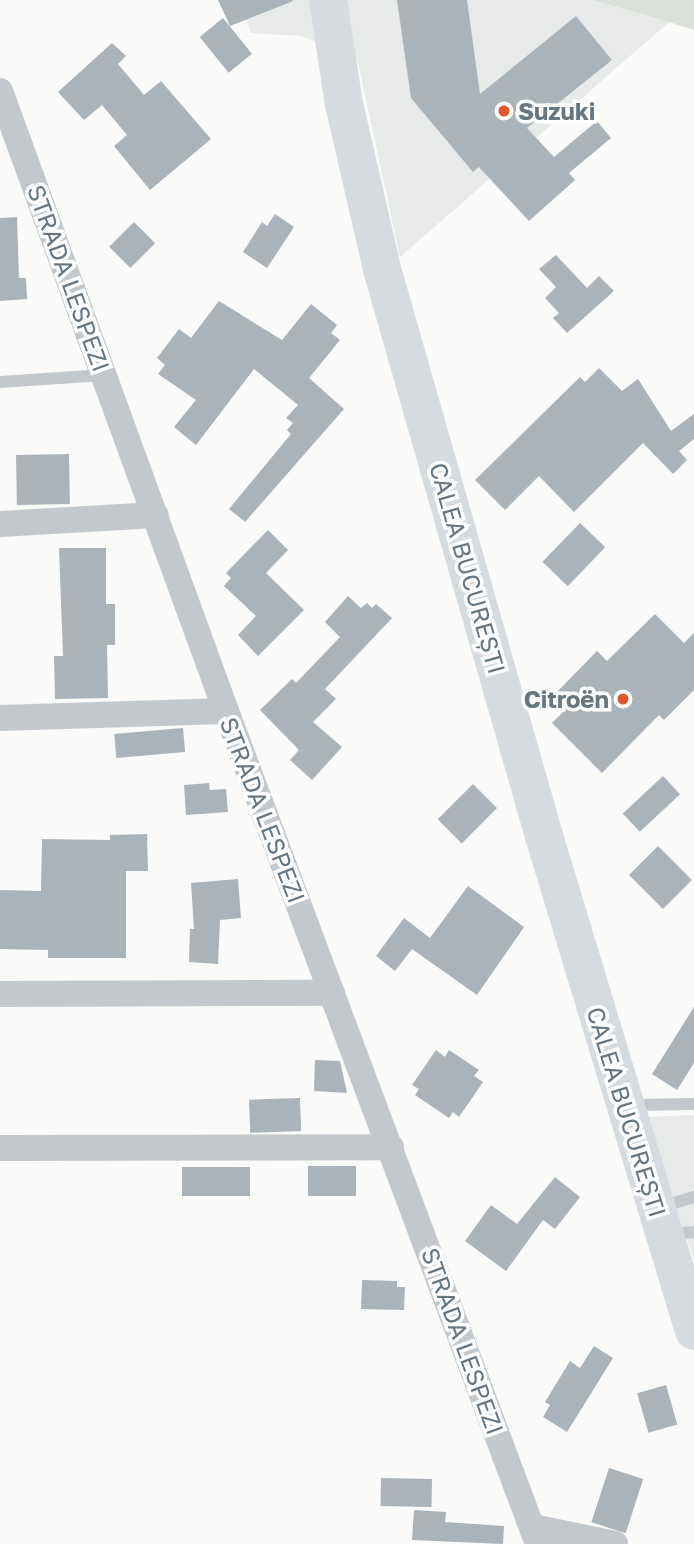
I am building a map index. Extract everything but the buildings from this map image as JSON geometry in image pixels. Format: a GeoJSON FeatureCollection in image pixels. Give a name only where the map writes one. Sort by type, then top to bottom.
{"type":"FeatureCollection","features":[{"type":"Feature","properties":{"kind":"highway","name":"CALEA BUCUREȘTI"},"geometry":{"type":"LineString","coordinates":[[328,0],[344,104],[382,269],[626,1105],[671,1225],[694,1331]]}},
{"type":"Feature","properties":{"kind":"street","name":"STRADA LESPEZI"},"geometry":{"type":"LineString","coordinates":[[0,91],[226,711],[535,1536],[615,1544]]}},
{"type":"Feature","properties":{"kind":"street"},"geometry":{"type":"LineString","coordinates":[[0,524],[156,515]]}},
{"type":"Feature","properties":{"kind":"street"},"geometry":{"type":"LineString","coordinates":[[0,718],[226,711]]}},
{"type":"Feature","properties":{"kind":"street"},"geometry":{"type":"LineString","coordinates":[[0,995],[332,993]]}},
{"type":"Feature","properties":{"kind":"street"},"geometry":{"type":"LineString","coordinates":[[0,1148],[391,1147]]}},
{"type":"Feature","properties":{"kind":"lane"},"geometry":{"type":"LineString","coordinates":[[0,382],[105,375]]}},
{"type":"Feature","properties":{"kind":"lane"},"geometry":{"type":"LineString","coordinates":[[626,1105],[694,1104]]}},
{"type":"Feature","properties":{"kind":"lane"},"geometry":{"type":"LineString","coordinates":[[671,1225],[694,1197]]}},
{"type":"Feature","properties":{"kind":"shaded area"},"geometry":{"type":"Polygon","coordinates":[[[238,0],[593,0],[669,22],[400,257],[357,58],[301,36],[251,33],[238,0]]]}},
{"type":"Feature","properties":{"kind":"shaded area"},"geometry":{"type":"Polygon","coordinates":[[[593,0],[694,0],[694,30],[669,22],[593,0]]]}},
{"type":"Feature","properties":{"kind":"shaded area"},"geometry":{"type":"Polygon","coordinates":[[[694,1115],[694,1261],[647,1117],[694,1115]]]}},
{"type":"Feature","properties":{"kind":"place","name":"Suzuki"},"geometry":{"type":"Point","coordinates":[504,111]}},
{"type":"Feature","properties":{"kind":"place","name":"Citroën"},"geometry":{"type":"Point","coordinates":[623,699]}}]}
